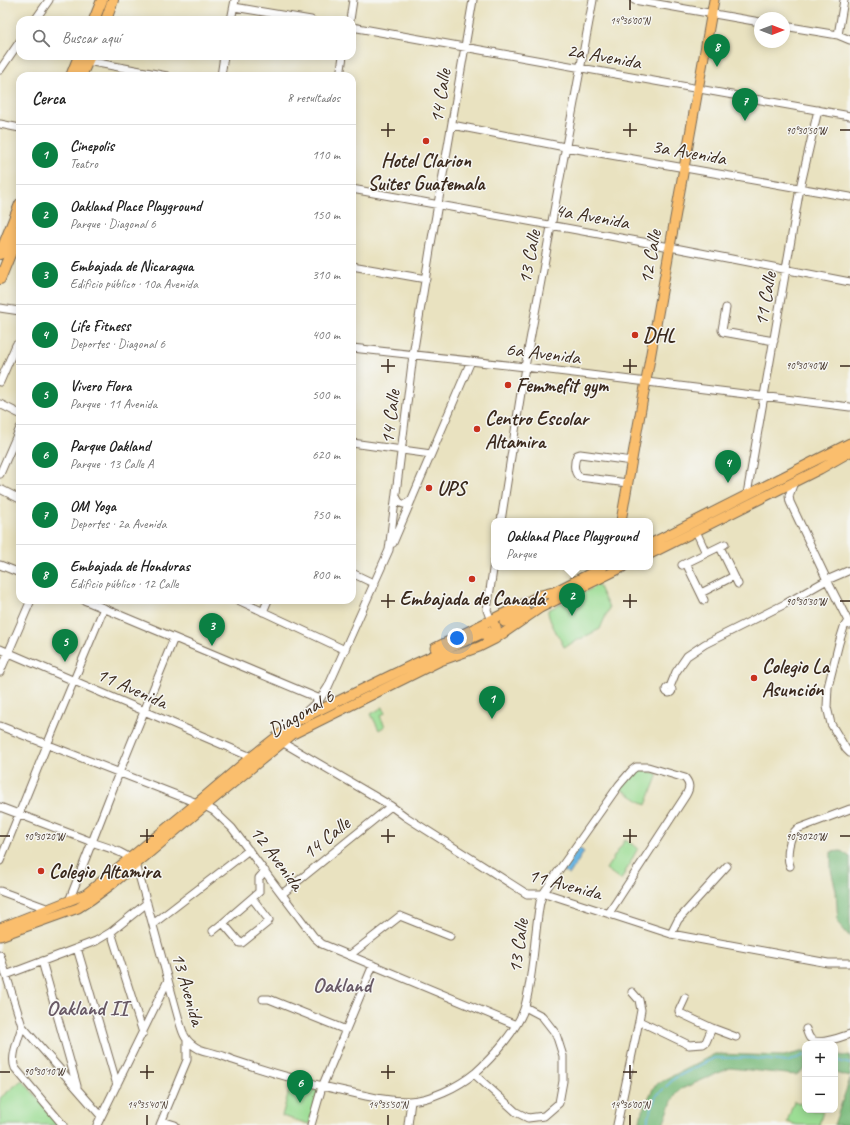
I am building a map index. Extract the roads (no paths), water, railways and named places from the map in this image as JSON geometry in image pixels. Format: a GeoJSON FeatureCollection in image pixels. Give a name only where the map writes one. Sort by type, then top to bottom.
{"type":"FeatureCollection","features":[{"type":"Feature","properties":{"kind":"highway"},"geometry":{"type":"LineString","coordinates":[[96,16],[102,0]]}},
{"type":"Feature","properties":{"kind":"highway"},"geometry":{"type":"LineString","coordinates":[[108,16],[114,0]]}},
{"type":"Feature","properties":{"kind":"highway"},"geometry":{"type":"LineString","coordinates":[[74,72],[84,60]]}},
{"type":"Feature","properties":{"kind":"highway"},"geometry":{"type":"LineString","coordinates":[[82,72],[85,60]]}},
{"type":"Feature","properties":{"kind":"highway"},"geometry":{"type":"LineString","coordinates":[[0,254],[16,214]]}},
{"type":"Feature","properties":{"kind":"highway"},"geometry":{"type":"LineString","coordinates":[[0,279],[16,240]]}},
{"type":"Feature","properties":{"kind":"main road","name":"12 Calle"},"geometry":{"type":"LineString","coordinates":[[622,518],[714,0]]}},
{"type":"Feature","properties":{"kind":"main road"},"geometry":{"type":"LineString","coordinates":[[653,542],[850,443]]}},
{"type":"Feature","properties":{"kind":"main road"},"geometry":{"type":"LineString","coordinates":[[653,552],[820,469],[850,452]]}},
{"type":"Feature","properties":{"kind":"main road"},"geometry":{"type":"LineString","coordinates":[[820,469],[832,468],[850,459]]}},
{"type":"Feature","properties":{"kind":"main road","name":"Diagonal 6"},"geometry":{"type":"LineString","coordinates":[[414,664],[418,657],[498,620],[541,595],[553,592],[597,570]]}},
{"type":"Feature","properties":{"kind":"main road","name":"Diagonal 6"},"geometry":{"type":"LineString","coordinates":[[0,928],[86,894],[133,861],[201,805],[294,734],[333,713],[449,657],[479,647],[495,639],[524,618],[541,608],[617,570]]}},
{"type":"Feature","properties":{"kind":"main road"},"geometry":{"type":"LineString","coordinates":[[449,657],[452,653],[494,634],[496,632],[498,620]]}},
{"type":"Feature","properties":{"kind":"main road","name":"Diagonal 6"},"geometry":{"type":"LineString","coordinates":[[201,805],[251,757],[297,721],[414,664],[488,631]]}},
{"type":"Feature","properties":{"kind":"main road","name":"Diagonal 6"},"geometry":{"type":"LineString","coordinates":[[0,936],[78,908],[102,893],[133,861]]}},
{"type":"Feature","properties":{"kind":"street"},"geometry":{"type":"LineString","coordinates":[[38,16],[49,0]]}},
{"type":"Feature","properties":{"kind":"street"},"geometry":{"type":"LineString","coordinates":[[351,16],[353,0]]}},
{"type":"Feature","properties":{"kind":"street","name":"14 Calle"},"geometry":{"type":"LineString","coordinates":[[396,528],[396,496],[413,355],[473,0]]}},
{"type":"Feature","properties":{"kind":"street","name":"13 Calle"},"geometry":{"type":"LineString","coordinates":[[501,518],[525,367],[592,0]]}},
{"type":"Feature","properties":{"kind":"street"},"geometry":{"type":"LineString","coordinates":[[634,0],[754,21]]}},
{"type":"Feature","properties":{"kind":"street"},"geometry":{"type":"LineString","coordinates":[[838,36],[844,0]]}},
{"type":"Feature","properties":{"kind":"street"},"geometry":{"type":"LineString","coordinates":[[232,16],[234,4],[292,16]]}},
{"type":"Feature","properties":{"kind":"street"},"geometry":{"type":"LineString","coordinates":[[790,27],[838,36],[850,40]]}},
{"type":"Feature","properties":{"kind":"street","name":"2a Avenida"},"geometry":{"type":"LineString","coordinates":[[356,28],[850,116]]}},
{"type":"Feature","properties":{"kind":"street"},"geometry":{"type":"LineString","coordinates":[[0,70],[16,48]]}},
{"type":"Feature","properties":{"kind":"street"},"geometry":{"type":"LineString","coordinates":[[95,60],[148,72]]}},
{"type":"Feature","properties":{"kind":"street"},"geometry":{"type":"LineString","coordinates":[[222,72],[223,60]]}},
{"type":"Feature","properties":{"kind":"street"},"geometry":{"type":"LineString","coordinates":[[341,72],[342,60]]}},
{"type":"Feature","properties":{"kind":"street","name":"11 Calle"},"geometry":{"type":"LineString","coordinates":[[747,494],[800,188],[818,110]]}},
{"type":"Feature","properties":{"kind":"street"},"geometry":{"type":"LineString","coordinates":[[0,124],[16,127]]}},
{"type":"Feature","properties":{"kind":"street","name":"3a Avenida"},"geometry":{"type":"LineString","coordinates":[[452,125],[565,147],[850,197]]}},
{"type":"Feature","properties":{"kind":"street","name":"4a Avenida"},"geometry":{"type":"LineString","coordinates":[[356,189],[850,282]]}},
{"type":"Feature","properties":{"kind":"street"},"geometry":{"type":"LineString","coordinates":[[356,267],[426,279]]}},
{"type":"Feature","properties":{"kind":"street"},"geometry":{"type":"LineString","coordinates":[[0,308],[16,310]]}},
{"type":"Feature","properties":{"kind":"street"},"geometry":{"type":"LineString","coordinates":[[726,308],[722,330],[723,332],[774,341]]}},
{"type":"Feature","properties":{"kind":"street"},"geometry":{"type":"LineString","coordinates":[[0,382],[16,345]]}},
{"type":"Feature","properties":{"kind":"street","name":"6a Avenida"},"geometry":{"type":"LineString","coordinates":[[356,348],[525,367],[850,407]]}},
{"type":"Feature","properties":{"kind":"street"},"geometry":{"type":"LineString","coordinates":[[297,721],[320,699],[328,688],[375,584],[396,528],[412,499],[471,361]]}},
{"type":"Feature","properties":{"kind":"street"},"geometry":{"type":"LineString","coordinates":[[0,404],[16,412]]}},
{"type":"Feature","properties":{"kind":"street"},"geometry":{"type":"LineString","coordinates":[[0,474],[16,437]]}},
{"type":"Feature","properties":{"kind":"street"},"geometry":{"type":"LineString","coordinates":[[356,444],[431,454]]}},
{"type":"Feature","properties":{"kind":"street"},"geometry":{"type":"LineString","coordinates":[[628,482],[579,477],[575,470],[575,459],[580,454],[632,461]]}},
{"type":"Feature","properties":{"kind":"street"},"geometry":{"type":"LineString","coordinates":[[794,482],[789,496],[790,502],[849,623],[844,627],[839,643],[828,687],[827,707],[831,724],[850,753]]}},
{"type":"Feature","properties":{"kind":"street"},"geometry":{"type":"LineString","coordinates":[[0,489],[16,497]]}},
{"type":"Feature","properties":{"kind":"street"},"geometry":{"type":"LineString","coordinates":[[396,496],[400,503],[403,504],[407,504],[412,499]]}},
{"type":"Feature","properties":{"kind":"street"},"geometry":{"type":"LineString","coordinates":[[696,531],[706,553]]}},
{"type":"Feature","properties":{"kind":"street"},"geometry":{"type":"LineString","coordinates":[[734,576],[702,596],[684,564],[722,545],[738,584]]}},
{"type":"Feature","properties":{"kind":"street"},"geometry":{"type":"LineString","coordinates":[[0,565],[16,571]]}},
{"type":"Feature","properties":{"kind":"street"},"geometry":{"type":"LineString","coordinates":[[493,570],[487,610],[491,616],[496,617],[498,620]]}},
{"type":"Feature","properties":{"kind":"street"},"geometry":{"type":"LineString","coordinates":[[670,686],[676,672],[687,656],[705,644],[786,604],[827,580],[850,570]]}},
{"type":"Feature","properties":{"kind":"street"},"geometry":{"type":"LineString","coordinates":[[356,575],[375,584]]}},
{"type":"Feature","properties":{"kind":"street"},"geometry":{"type":"LineString","coordinates":[[0,672],[29,604]]}},
{"type":"Feature","properties":{"kind":"street"},"geometry":{"type":"LineString","coordinates":[[94,604],[320,699]]}},
{"type":"Feature","properties":{"kind":"street"},"geometry":{"type":"LineString","coordinates":[[246,604],[345,650]]}},
{"type":"Feature","properties":{"kind":"street"},"geometry":{"type":"LineString","coordinates":[[263,612],[266,604]]}},
{"type":"Feature","properties":{"kind":"street"},"geometry":{"type":"LineString","coordinates":[[0,862],[104,608]]}},
{"type":"Feature","properties":{"kind":"street"},"geometry":{"type":"LineString","coordinates":[[69,901],[174,638]]}},
{"type":"Feature","properties":{"kind":"street","name":"11 Avenida"},"geometry":{"type":"LineString","coordinates":[[0,649],[251,757]]}},
{"type":"Feature","properties":{"kind":"street","name":"12 Avenida"},"geometry":{"type":"LineString","coordinates":[[0,726],[214,811],[232,828],[314,937],[322,944],[516,1025]]}},
{"type":"Feature","properties":{"kind":"street","name":"11 Avenida"},"geometry":{"type":"LineString","coordinates":[[282,742],[391,806],[527,894],[548,894],[671,934],[828,963],[850,963]]}},
{"type":"Feature","properties":{"kind":"street","name":"13 Calle"},"geometry":{"type":"LineString","coordinates":[[411,1101],[442,1092],[456,1086],[474,1074],[495,1053],[516,1025],[525,1007],[538,912],[543,894],[619,785],[636,767],[648,767],[684,778],[688,781],[689,790],[609,913]]}},
{"type":"Feature","properties":{"kind":"street","name":"14 Calle"},"geometry":{"type":"LineString","coordinates":[[282,894],[391,806]]}},
{"type":"Feature","properties":{"kind":"street"},"geometry":{"type":"LineString","coordinates":[[0,807],[112,849],[133,861]]}},
{"type":"Feature","properties":{"kind":"street"},"geometry":{"type":"LineString","coordinates":[[790,866],[788,859],[790,840],[797,829],[850,809]]}},
{"type":"Feature","properties":{"kind":"street"},"geometry":{"type":"LineString","coordinates":[[153,924],[249,850]]}},
{"type":"Feature","properties":{"kind":"street","name":"13 Avenida"},"geometry":{"type":"LineString","coordinates":[[133,861],[147,903],[184,1036],[187,1041],[199,1049],[289,1078],[388,1100],[411,1101]]}},
{"type":"Feature","properties":{"kind":"street"},"geometry":{"type":"LineString","coordinates":[[671,934],[678,920],[727,866]]}},
{"type":"Feature","properties":{"kind":"street"},"geometry":{"type":"LineString","coordinates":[[213,931],[258,892],[259,878],[265,872]]}},
{"type":"Feature","properties":{"kind":"street"},"geometry":{"type":"LineString","coordinates":[[0,891],[49,909]]}},
{"type":"Feature","properties":{"kind":"street"},"geometry":{"type":"LineString","coordinates":[[223,923],[240,943],[242,943],[267,923],[269,920],[252,898]]}},
{"type":"Feature","properties":{"kind":"street"},"geometry":{"type":"LineString","coordinates":[[6,975],[96,941],[111,932],[147,903]]}},
{"type":"Feature","properties":{"kind":"street"},"geometry":{"type":"LineString","coordinates":[[350,955],[400,916],[450,936]]}},
{"type":"Feature","properties":{"kind":"street"},"geometry":{"type":"LineString","coordinates":[[111,932],[143,1033]]}},
{"type":"Feature","properties":{"kind":"street"},"geometry":{"type":"LineString","coordinates":[[77,948],[117,1085]]}},
{"type":"Feature","properties":{"kind":"street"},"geometry":{"type":"LineString","coordinates":[[0,955],[22,1026],[101,1116]]}},
{"type":"Feature","properties":{"kind":"street"},"geometry":{"type":"LineString","coordinates":[[42,961],[78,1089]]}},
{"type":"Feature","properties":{"kind":"street"},"geometry":{"type":"LineString","coordinates":[[311,1125],[322,1086],[373,965]]}},
{"type":"Feature","properties":{"kind":"street"},"geometry":{"type":"LineString","coordinates":[[97,1125],[168,980]]}},
{"type":"Feature","properties":{"kind":"street"},"geometry":{"type":"LineString","coordinates":[[617,1125],[640,1022],[640,1000],[632,992]]}},
{"type":"Feature","properties":{"kind":"street"},"geometry":{"type":"LineString","coordinates":[[263,999],[269,998],[346,1030]]}},
{"type":"Feature","properties":{"kind":"street"},"geometry":{"type":"LineString","coordinates":[[685,998],[679,1011],[680,1013],[736,1037]]}},
{"type":"Feature","properties":{"kind":"street"},"geometry":{"type":"LineString","coordinates":[[474,1074],[516,1112],[528,1118],[544,1116],[559,1102],[563,1081],[564,1056],[556,1034],[542,1016],[525,1007]]}},
{"type":"Feature","properties":{"kind":"street"},"geometry":{"type":"LineString","coordinates":[[640,1022],[689,1045],[703,1044],[706,1042],[712,1028]]}},
{"type":"Feature","properties":{"kind":"street"},"geometry":{"type":"LineString","coordinates":[[22,1026],[13,1057],[13,1064],[64,1125]]}},
{"type":"Feature","properties":{"kind":"street"},"geometry":{"type":"LineString","coordinates":[[806,1029],[810,1038],[820,1042],[850,1034]]}},
{"type":"Feature","properties":{"kind":"street"},"geometry":{"type":"LineString","coordinates":[[175,1125],[161,1123],[187,1060],[187,1041]]}},
{"type":"Feature","properties":{"kind":"street"},"geometry":{"type":"LineString","coordinates":[[187,1060],[199,1049]]}},
{"type":"Feature","properties":{"kind":"street"},"geometry":{"type":"LineString","coordinates":[[408,1125],[411,1101]]}},
{"type":"Feature","properties":{"kind":"water"},"geometry":{"type":"Polygon","coordinates":[[[579,848],[584,852],[569,875],[562,870],[579,848]]]}},
{"type":"Feature","properties":{"kind":"waterway"},"geometry":{"type":"LineString","coordinates":[[646,1125],[656,1096],[675,1078],[714,1058],[750,1058],[787,1062],[802,1056]]}},
{"type":"Feature","properties":{"kind":"waterway"},"geometry":{"type":"LineString","coordinates":[[838,1061],[850,1064]]}},
{"type":"Feature","properties":{"kind":"place","name":"Embajada de Honduras"},"geometry":{"type":"Point","coordinates":[717,67]}},
{"type":"Feature","properties":{"kind":"place","name":"OM Yoga"},"geometry":{"type":"Point","coordinates":[745,121]}},
{"type":"Feature","properties":{"kind":"place","name":"Hotel Clarion Suites Guatemala"},"geometry":{"type":"Point","coordinates":[426,141]}},
{"type":"Feature","properties":{"kind":"place","name":"DHL"},"geometry":{"type":"Point","coordinates":[635,335]}},
{"type":"Feature","properties":{"kind":"place","name":"Femmefit gym"},"geometry":{"type":"Point","coordinates":[508,385]}},
{"type":"Feature","properties":{"kind":"place","name":"Centro Escolar Altamira"},"geometry":{"type":"Point","coordinates":[477,429]}},
{"type":"Feature","properties":{"kind":"place","name":"Life Fitness"},"geometry":{"type":"Point","coordinates":[728,483]}},
{"type":"Feature","properties":{"kind":"place","name":"UPS"},"geometry":{"type":"Point","coordinates":[429,488]}},
{"type":"Feature","properties":{"kind":"place","name":"Embajada de Canadá"},"geometry":{"type":"Point","coordinates":[472,579]}},
{"type":"Feature","properties":{"kind":"place","name":"Oakland Place Playground"},"geometry":{"type":"Point","coordinates":[572,616]}},
{"type":"Feature","properties":{"kind":"place","name":"Embajada de Nicaragua"},"geometry":{"type":"Point","coordinates":[212,646]}},
{"type":"Feature","properties":{"kind":"place","name":"Vivero Flora"},"geometry":{"type":"Point","coordinates":[65,662]}},
{"type":"Feature","properties":{"kind":"place","name":"Colegio La Asunción"},"geometry":{"type":"Point","coordinates":[754,678]}},
{"type":"Feature","properties":{"kind":"place","name":"Cinepolis"},"geometry":{"type":"Point","coordinates":[492,719]}},
{"type":"Feature","properties":{"kind":"place","name":"Colegio Altamira"},"geometry":{"type":"Point","coordinates":[41,871]}},
{"type":"Feature","properties":{"kind":"place","name":"Parque Oakland"},"geometry":{"type":"Point","coordinates":[300,1103]}},
{"type":"Feature","properties":{"kind":"district","name":"Oakland"},"geometry":{"type":"Point","coordinates":[342,985]}},
{"type":"Feature","properties":{"kind":"district","name":"Oakland II"},"geometry":{"type":"Point","coordinates":[87,1008]}}]}
